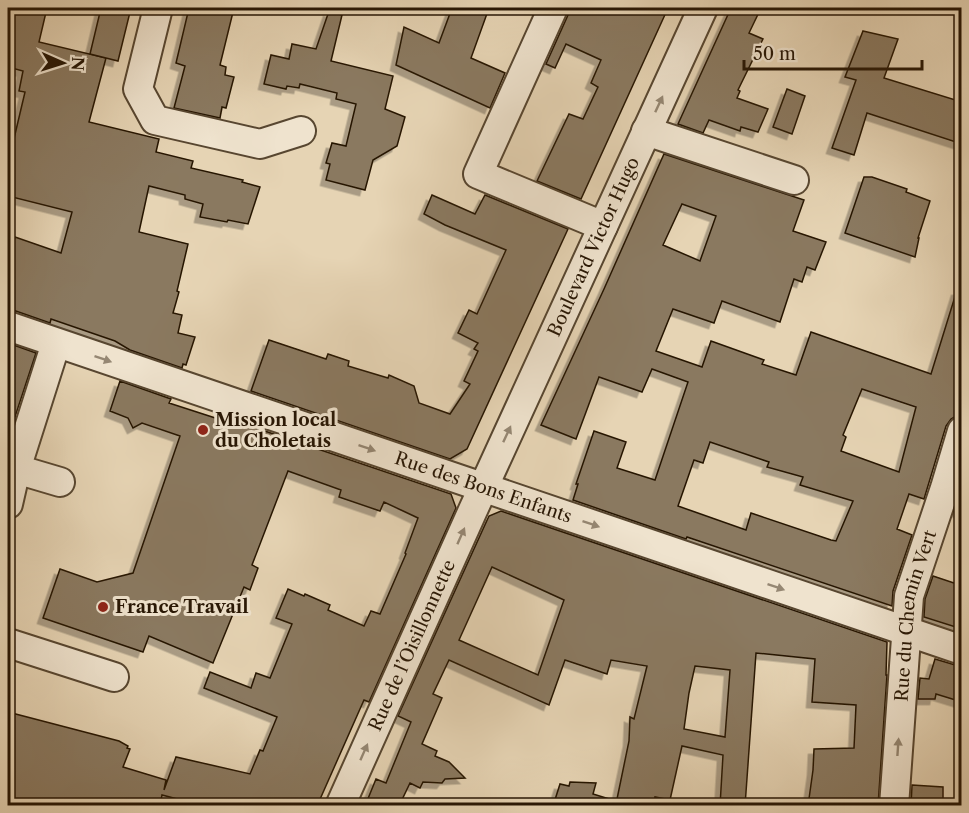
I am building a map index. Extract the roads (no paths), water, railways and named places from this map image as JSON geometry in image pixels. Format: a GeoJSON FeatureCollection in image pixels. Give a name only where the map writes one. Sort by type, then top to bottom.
{"type":"FeatureCollection","features":[{"type":"Feature","properties":{"kind":"street"},"geometry":{"type":"LineString","coordinates":[[158,8],[138,89],[155,120],[260,144],[301,131]]}},
{"type":"Feature","properties":{"kind":"street"},"geometry":{"type":"LineString","coordinates":[[553,8],[478,174],[603,226]]}},
{"type":"Feature","properties":{"kind":"street","name":"Boulevard Victor Hugo"},"geometry":{"type":"LineString","coordinates":[[483,487],[703,8]]}},
{"type":"Feature","properties":{"kind":"street"},"geometry":{"type":"LineString","coordinates":[[646,131],[794,180]]}},
{"type":"Feature","properties":{"kind":"street","name":"Rue des Bons Enfants"},"geometry":{"type":"LineString","coordinates":[[8,326],[962,650]]}},
{"type":"Feature","properties":{"kind":"street"},"geometry":{"type":"LineString","coordinates":[[8,504],[16,469],[56,343]]}},
{"type":"Feature","properties":{"kind":"street","name":"Rue du Chemin Vert"},"geometry":{"type":"LineString","coordinates":[[894,806],[909,596],[962,431]]}},
{"type":"Feature","properties":{"kind":"street"},"geometry":{"type":"LineString","coordinates":[[16,469],[60,482]]}},
{"type":"Feature","properties":{"kind":"street","name":"Rue de l’Oisillonnette"},"geometry":{"type":"LineString","coordinates":[[340,806],[483,487]]}},
{"type":"Feature","properties":{"kind":"street"},"geometry":{"type":"LineString","coordinates":[[8,643],[114,677]]}},
{"type":"Feature","properties":{"kind":"place","name":"Mission local du Choletais"},"geometry":{"type":"Point","coordinates":[203,430]}},
{"type":"Feature","properties":{"kind":"place","name":"France Travail"},"geometry":{"type":"Point","coordinates":[103,607]}}]}
